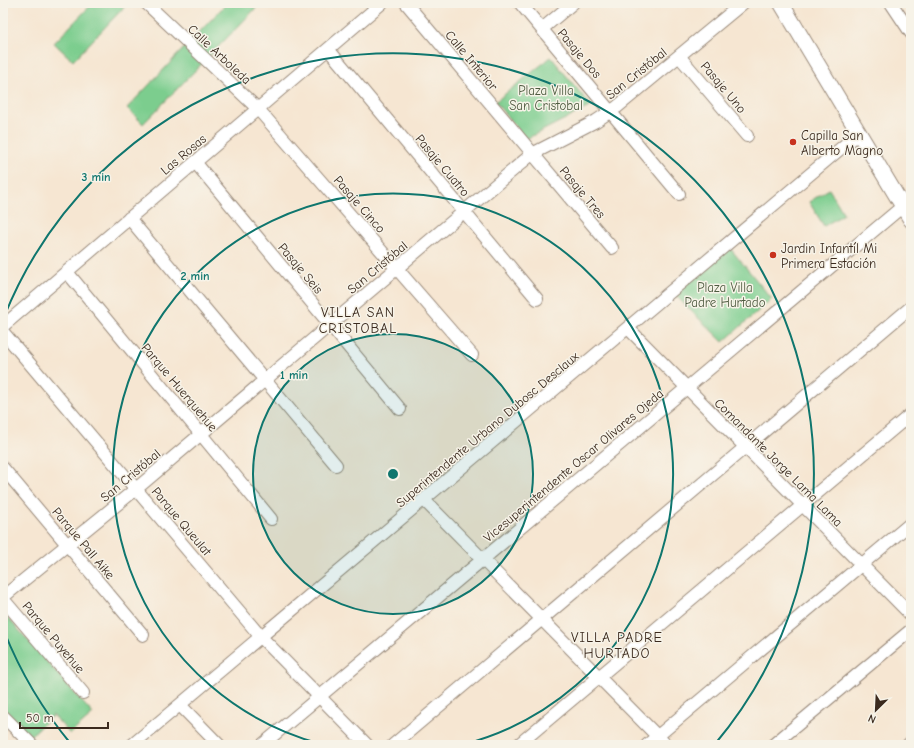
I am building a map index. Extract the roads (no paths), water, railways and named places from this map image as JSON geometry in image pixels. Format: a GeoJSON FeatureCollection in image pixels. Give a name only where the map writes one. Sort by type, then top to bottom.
{"type":"FeatureCollection","features":[{"type":"Feature","properties":{"kind":"main road"},"geometry":{"type":"LineString","coordinates":[[781,3],[911,220]]}},
{"type":"Feature","properties":{"kind":"street","name":"Calle Arboleda"},"geometry":{"type":"LineString","coordinates":[[146,3],[258,109]]}},
{"type":"Feature","properties":{"kind":"street","name":"Las Rosas"},"geometry":{"type":"LineString","coordinates":[[3,326],[382,3]]}},
{"type":"Feature","properties":{"kind":"street","name":"Calle Interior"},"geometry":{"type":"LineString","coordinates":[[406,3],[532,154]]}},
{"type":"Feature","properties":{"kind":"street","name":"Pasaje Dos"},"geometry":{"type":"LineString","coordinates":[[520,3],[679,194]]}},
{"type":"Feature","properties":{"kind":"street"},"geometry":{"type":"LineString","coordinates":[[542,29],[573,3]]}},
{"type":"Feature","properties":{"kind":"street","name":"San Cristóbal"},"geometry":{"type":"LineString","coordinates":[[3,598],[201,434],[532,154],[611,112],[743,3]]}},
{"type":"Feature","properties":{"kind":"street"},"geometry":{"type":"LineString","coordinates":[[891,3],[911,33]]}},
{"type":"Feature","properties":{"kind":"street","name":"Pasaje Cuatro"},"geometry":{"type":"LineString","coordinates":[[328,49],[536,300]]}},
{"type":"Feature","properties":{"kind":"street","name":"Pasaje Uno"},"geometry":{"type":"LineString","coordinates":[[679,56],[746,136]]}},
{"type":"Feature","properties":{"kind":"street","name":"Pasaje Cinco"},"geometry":{"type":"LineString","coordinates":[[258,109],[398,268],[472,355]]}},
{"type":"Feature","properties":{"kind":"street","name":"Superintendente Urbano Dubosc Desclaux"},"geometry":{"type":"LineString","coordinates":[[132,745],[859,133]]}},
{"type":"Feature","properties":{"kind":"street","name":"Pasaje Tres"},"geometry":{"type":"LineString","coordinates":[[532,154],[612,248]]}},
{"type":"Feature","properties":{"kind":"street","name":"Pasaje Seis"},"geometry":{"type":"LineString","coordinates":[[195,162],[400,409]]}},
{"type":"Feature","properties":{"kind":"street","name":"Vicesuperintendente Oscar Olivares Ojeda"},"geometry":{"type":"LineString","coordinates":[[262,745],[903,206]]}},
{"type":"Feature","properties":{"kind":"street"},"geometry":{"type":"LineString","coordinates":[[130,218],[336,465]]}},
{"type":"Feature","properties":{"kind":"street","name":"Parque Huerquehue"},"geometry":{"type":"LineString","coordinates":[[66,272],[271,519]]}},
{"type":"Feature","properties":{"kind":"street"},"geometry":{"type":"LineString","coordinates":[[393,745],[911,307]]}},
{"type":"Feature","properties":{"kind":"street","name":"Comandante Jorge Lama Lama"},"geometry":{"type":"LineString","coordinates":[[628,328],[911,615]]}},
{"type":"Feature","properties":{"kind":"street","name":"Parque Queulat"},"geometry":{"type":"LineString","coordinates":[[3,332],[261,637],[367,745]]}},
{"type":"Feature","properties":{"kind":"street"},"geometry":{"type":"LineString","coordinates":[[518,745],[911,414]]}},
{"type":"Feature","properties":{"kind":"street","name":"Parque Pall Aike"},"geometry":{"type":"LineString","coordinates":[[3,468],[143,635]]}},
{"type":"Feature","properties":{"kind":"street"},"geometry":{"type":"LineString","coordinates":[[424,500],[666,745]]}},
{"type":"Feature","properties":{"kind":"street"},"geometry":{"type":"LineString","coordinates":[[647,745],[911,523]]}},
{"type":"Feature","properties":{"kind":"street","name":"Parque Puyehue"},"geometry":{"type":"LineString","coordinates":[[3,598],[83,693]]}},
{"type":"Feature","properties":{"kind":"street"},"geometry":{"type":"LineString","coordinates":[[773,745],[911,630]]}},
{"type":"Feature","properties":{"kind":"street"},"geometry":{"type":"LineString","coordinates":[[180,705],[219,745]]}},
{"type":"Feature","properties":{"kind":"street"},"geometry":{"type":"LineString","coordinates":[[3,716],[32,745]]}},
{"type":"Feature","properties":{"kind":"street"},"geometry":{"type":"LineString","coordinates":[[908,745],[911,742]]}},
{"type":"Feature","properties":{"kind":"place","name":"Capilla San Alberto Magno"},"geometry":{"type":"Point","coordinates":[793,142]}},
{"type":"Feature","properties":{"kind":"place","name":"Jardin Infantíl Mi Primera Estación"},"geometry":{"type":"Point","coordinates":[773,255]}},
{"type":"Feature","properties":{"kind":"district","name":"VILLA SAN CRISTOBAL"},"geometry":{"type":"Point","coordinates":[358,320]}},
{"type":"Feature","properties":{"kind":"district","name":"VILLA PADRE HURTADO"},"geometry":{"type":"Point","coordinates":[617,646]}},
{"type":"Feature","properties":{"kind":"park label","name":"Plaza Villa San Cristobal"},"geometry":{"type":"Point","coordinates":[546,98]}},
{"type":"Feature","properties":{"kind":"park label","name":"Plaza Villa Padre Hurtado"},"geometry":{"type":"Point","coordinates":[725,294]}}]}
